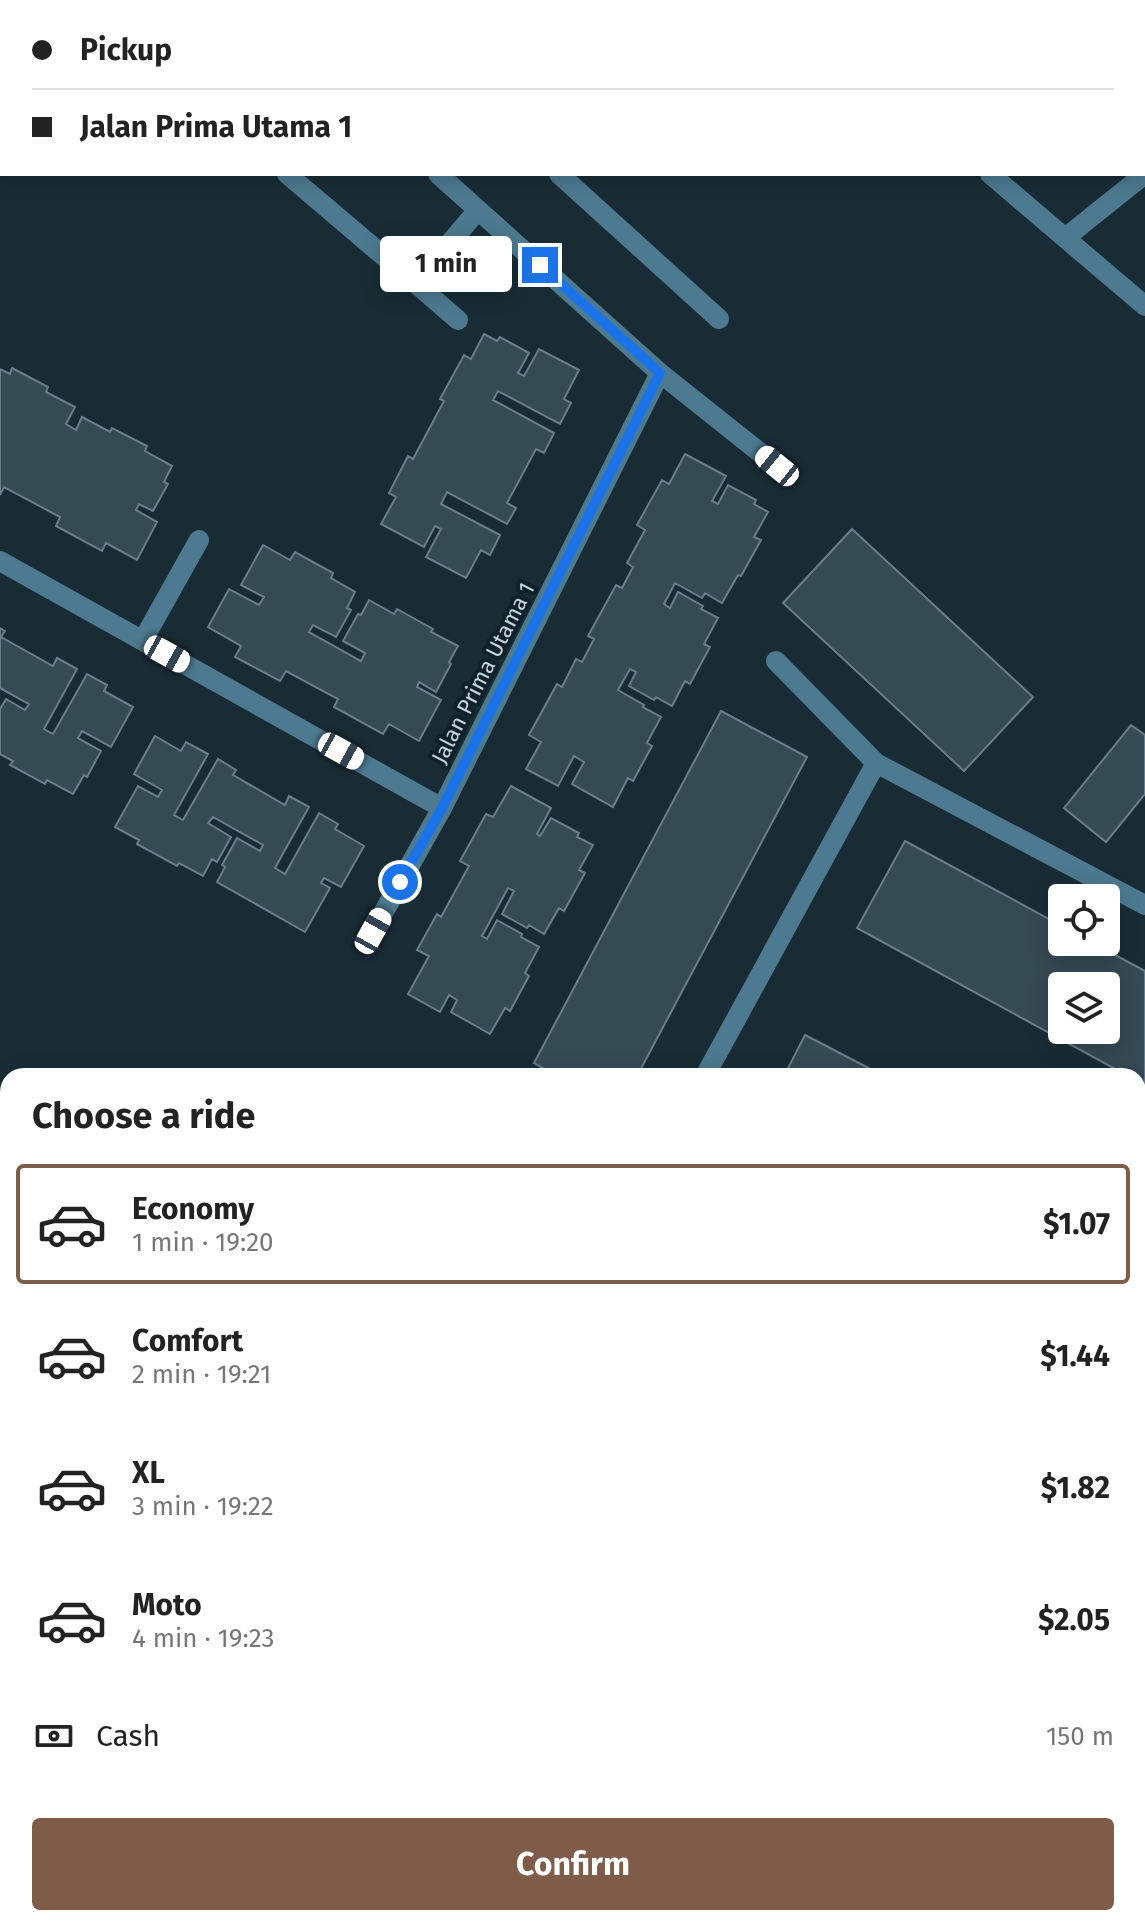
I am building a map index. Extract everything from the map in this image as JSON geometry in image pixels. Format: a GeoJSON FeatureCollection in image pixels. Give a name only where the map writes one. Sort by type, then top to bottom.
{"type":"FeatureCollection","features":[{"type":"Feature","properties":{"kind":"street"},"geometry":{"type":"LineString","coordinates":[[289,176],[458,320]]}},
{"type":"Feature","properties":{"kind":"street"},"geometry":{"type":"LineString","coordinates":[[440,176],[660,373],[777,466]]}},
{"type":"Feature","properties":{"kind":"street"},"geometry":{"type":"LineString","coordinates":[[561,176],[719,319]]}},
{"type":"Feature","properties":{"kind":"street"},"geometry":{"type":"LineString","coordinates":[[992,176],[1145,306]]}},
{"type":"Feature","properties":{"kind":"street"},"geometry":{"type":"LineString","coordinates":[[1065,238],[1142,176]]}},
{"type":"Feature","properties":{"kind":"street"},"geometry":{"type":"LineString","coordinates":[[413,281],[421,277],[478,210]]}},
{"type":"Feature","properties":{"kind":"street","name":"Jalan Prima Utama 1"},"geometry":{"type":"LineString","coordinates":[[373,931],[442,808],[660,373]]}},
{"type":"Feature","properties":{"kind":"street"},"geometry":{"type":"LineString","coordinates":[[143,640],[199,540]]}},
{"type":"Feature","properties":{"kind":"street"},"geometry":{"type":"LineString","coordinates":[[0,561],[442,808]]}},
{"type":"Feature","properties":{"kind":"street"},"geometry":{"type":"LineString","coordinates":[[776,661],[876,763],[1145,905]]}},
{"type":"Feature","properties":{"kind":"street"},"geometry":{"type":"LineString","coordinates":[[709,1068],[876,763]]}},
{"type":"Feature","properties":{"kind":"building"},"geometry":{"type":"Polygon","coordinates":[[[484,334],[497,341],[500,337],[529,353],[518,373],[524,376],[539,349],[579,370],[564,399],[571,403],[560,424],[498,391],[493,400],[554,433],[544,453],[536,449],[507,503],[516,508],[507,524],[447,492],[441,504],[500,535],[490,555],[481,550],[466,578],[426,557],[441,529],[435,526],[424,547],[381,524],[396,497],[389,493],[408,456],[413,459],[464,355],[471,359],[484,334]]]}},
{"type":"Feature","properties":{"kind":"building"},"geometry":{"type":"Polygon","coordinates":[[[12,368],[48,387],[46,392],[75,407],[66,424],[76,430],[82,417],[110,432],[112,428],[147,446],[145,451],[172,466],[164,482],[168,484],[153,511],[139,504],[136,510],[157,522],[137,560],[106,543],[102,551],[56,526],[60,517],[4,487],[0,495],[0,369],[10,374],[12,368]]]}},
{"type":"Feature","properties":{"kind":"building"},"geometry":{"type":"Polygon","coordinates":[[[685,454],[726,476],[712,501],[718,504],[728,485],[756,500],[754,504],[768,512],[754,537],[761,540],[722,603],[705,593],[702,598],[675,583],[664,604],[670,608],[678,592],[718,618],[704,644],[710,647],[690,684],[685,681],[672,706],[629,686],[636,672],[630,669],[618,690],[661,717],[647,743],[652,746],[633,781],[628,778],[613,807],[572,784],[584,762],[574,756],[558,786],[526,769],[541,742],[529,735],[557,684],[562,687],[576,659],[582,662],[594,639],[588,636],[616,585],[622,588],[633,567],[627,563],[645,530],[637,525],[662,480],[669,484],[685,454]]]}},
{"type":"Feature","properties":{"kind":"building"},"geometry":{"type":"Polygon","coordinates":[[[852,529],[1033,697],[964,771],[783,603],[852,529]]]}},
{"type":"Feature","properties":{"kind":"building"},"geometry":{"type":"Polygon","coordinates":[[[263,545],[290,560],[295,552],[333,573],[331,578],[355,592],[347,608],[351,610],[336,637],[313,625],[309,632],[361,661],[365,653],[343,641],[369,600],[394,614],[397,609],[458,646],[436,692],[419,682],[417,687],[441,700],[419,741],[389,724],[383,734],[334,707],[338,699],[286,671],[280,681],[235,657],[241,646],[208,627],[229,589],[259,605],[264,597],[241,585],[263,545]]]}},
{"type":"Feature","properties":{"kind":"building"},"geometry":{"type":"Polygon","coordinates":[[[0,628],[5,631],[1,637],[53,666],[57,658],[77,669],[44,729],[53,734],[87,674],[107,685],[104,691],[133,707],[111,747],[82,731],[78,738],[101,751],[87,777],[84,775],[73,794],[47,780],[45,784],[10,765],[13,761],[0,754],[0,709],[6,699],[25,710],[29,704],[0,688],[0,628]]]}},
{"type":"Feature","properties":{"kind":"building"},"geometry":{"type":"Polygon","coordinates":[[[721,711],[807,757],[641,1068],[543,1068],[534,1063],[721,711]]]}},
{"type":"Feature","properties":{"kind":"building"},"geometry":{"type":"Polygon","coordinates":[[[1131,725],[1145,735],[1145,794],[1106,842],[1064,808],[1131,725]]]}},
{"type":"Feature","properties":{"kind":"building"},"geometry":{"type":"Polygon","coordinates":[[[155,736],[181,751],[186,742],[208,754],[174,815],[183,820],[218,759],[236,770],[233,775],[285,805],[289,796],[309,807],[275,868],[285,874],[319,813],[338,824],[335,829],[364,846],[341,887],[324,878],[321,883],[330,888],[305,932],[217,882],[225,867],[222,865],[237,838],[260,851],[263,845],[213,817],[208,823],[231,837],[217,862],[212,859],[203,876],[137,844],[139,840],[115,827],[138,786],[158,797],[162,790],[134,774],[155,736]]]}},
{"type":"Feature","properties":{"kind":"building"},"geometry":{"type":"Polygon","coordinates":[[[511,786],[551,808],[537,834],[540,836],[551,818],[579,833],[577,837],[593,845],[579,870],[585,873],[564,911],[559,908],[544,934],[502,914],[514,891],[508,888],[482,936],[487,939],[497,920],[539,947],[525,973],[529,976],[510,1011],[505,1008],[490,1034],[451,1012],[457,1000],[449,995],[440,1012],[408,994],[429,956],[417,950],[437,914],[441,917],[469,866],[460,861],[486,814],[493,817],[511,786]]]}},
{"type":"Feature","properties":{"kind":"building"},"geometry":{"type":"Polygon","coordinates":[[[905,841],[1048,918],[1048,956],[1117,956],[1145,971],[1145,1068],[1113,1068],[1069,1044],[1120,1044],[1120,972],[1048,972],[1048,1032],[857,928],[905,841]]]}},
{"type":"Feature","properties":{"kind":"building"},"geometry":{"type":"Polygon","coordinates":[[[805,1035],[869,1068],[788,1068],[805,1035]]]}},
{"type":"Feature","properties":{"kind":"route"},"geometry":{"type":"LineString","coordinates":[[400,882],[442,808],[660,373],[540,265]]}}]}
